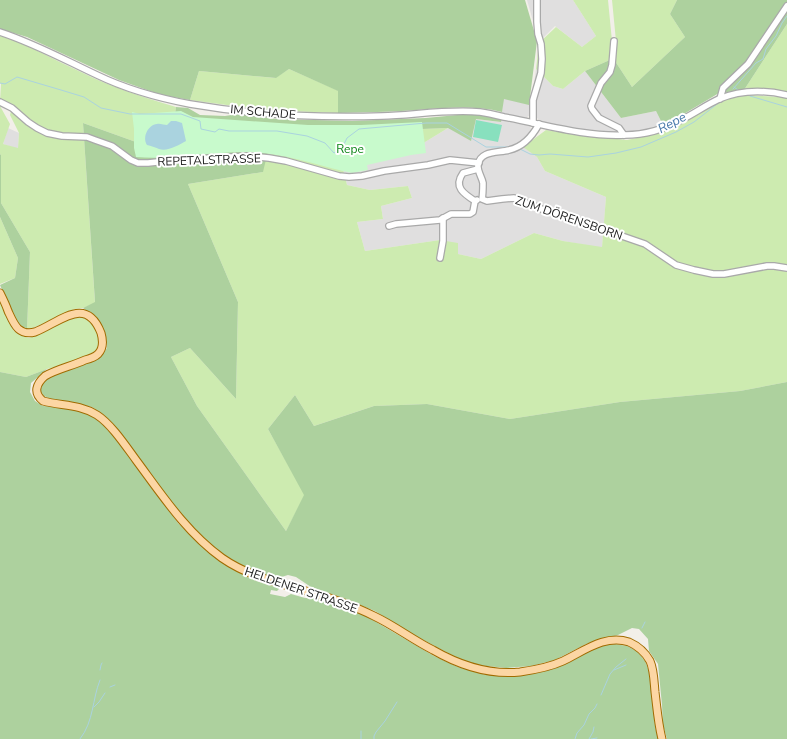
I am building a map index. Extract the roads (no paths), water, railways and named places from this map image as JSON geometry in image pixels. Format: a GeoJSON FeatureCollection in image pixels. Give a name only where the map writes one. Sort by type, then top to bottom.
{"type":"FeatureCollection","features":[{"type":"Feature","properties":{"kind":"main road","name":"HELDENER STRASSE"},"geometry":{"type":"LineString","coordinates":[[0,293],[15,326],[20,331],[25,333],[30,334],[35,332],[75,313],[84,314],[93,320],[99,329],[103,340],[102,348],[98,354],[45,376],[37,385],[36,391],[43,401],[78,406],[102,418],[125,445],[185,525],[222,558],[240,569],[286,586],[315,593],[342,602],[375,616],[439,654],[456,662],[483,670],[521,672],[561,662],[596,644],[610,640],[619,640],[633,644],[641,649],[650,662],[662,739]]}},
{"type":"Feature","properties":{"kind":"street"},"geometry":{"type":"LineString","coordinates":[[482,199],[483,183],[478,166],[482,157],[492,152],[510,150],[522,144],[531,136],[536,123],[533,100],[541,73],[542,59],[541,44],[538,34],[537,0]]}},
{"type":"Feature","properties":{"kind":"street"},"geometry":{"type":"LineString","coordinates":[[720,99],[723,88],[748,64],[787,6]]}},
{"type":"Feature","properties":{"kind":"street","name":"IM SCHADE"},"geometry":{"type":"LineString","coordinates":[[0,32],[27,42],[98,76],[121,85],[155,96],[193,104],[234,110],[306,116],[362,117],[402,116],[442,112],[479,112],[536,123]]}},
{"type":"Feature","properties":{"kind":"street"},"geometry":{"type":"LineString","coordinates":[[614,41],[610,72],[601,84],[591,106],[599,118],[619,128],[624,135]]}},
{"type":"Feature","properties":{"kind":"street"},"geometry":{"type":"LineString","coordinates":[[536,123],[593,134],[624,135],[646,132],[669,126],[720,99],[742,93],[769,92],[787,95]]}},
{"type":"Feature","properties":{"kind":"street","name":"REPETALSTRASSE"},"geometry":{"type":"LineString","coordinates":[[0,102],[12,108],[28,122],[47,133],[62,136],[87,137],[112,146],[131,160],[138,163],[250,156],[286,161],[339,176],[349,177],[428,165],[450,160],[478,166]]}},
{"type":"Feature","properties":{"kind":"street"},"geometry":{"type":"LineString","coordinates":[[389,226],[440,220],[451,214],[472,213],[475,201],[461,191],[460,181],[463,173],[478,166]]}},
{"type":"Feature","properties":{"kind":"street","name":"ZUM DÖRENSBORN"},"geometry":{"type":"LineString","coordinates":[[475,201],[482,199],[487,201],[514,198],[544,210],[639,242],[650,247],[676,265],[706,273],[724,274],[767,266],[787,268]]}},
{"type":"Feature","properties":{"kind":"street"},"geometry":{"type":"LineString","coordinates":[[440,258],[443,241],[443,218]]}},
{"type":"Feature","properties":{"kind":"water"},"geometry":{"type":"Polygon","coordinates":[[[171,121],[182,123],[186,141],[166,150],[147,145],[145,138],[151,127],[158,124],[167,125],[171,121]]]}},
{"type":"Feature","properties":{"kind":"waterway","name":"Repe"},"geometry":{"type":"LineString","coordinates":[[733,89],[756,63],[763,59],[766,49],[776,36],[787,16]]}},
{"type":"Feature","properties":{"kind":"waterway","name":"Repe"},"geometry":{"type":"LineString","coordinates":[[0,83],[5,84],[17,77],[84,97],[101,108],[130,114],[181,114],[200,121],[201,129],[215,132],[219,129],[229,131],[277,131],[307,136],[325,143],[334,153],[342,148],[347,138],[359,129],[426,123],[447,123],[486,147],[508,147]]}},
{"type":"Feature","properties":{"kind":"waterway","name":"Repe"},"geometry":{"type":"LineString","coordinates":[[734,87],[738,90]]}},
{"type":"Feature","properties":{"kind":"waterway"},"geometry":{"type":"LineString","coordinates":[[750,96],[787,107]]}},
{"type":"Feature","properties":{"kind":"waterway","name":"Repe"},"geometry":{"type":"LineString","coordinates":[[520,149],[530,154],[539,155],[550,154],[588,157],[616,153],[641,147],[676,132],[694,122],[721,101]]}},
{"type":"Feature","properties":{"kind":"waterway"},"geometry":{"type":"LineString","coordinates":[[642,628],[645,622]]}},
{"type":"Feature","properties":{"kind":"waterway"},"geometry":{"type":"LineString","coordinates":[[601,695],[610,674],[626,659]]}},
{"type":"Feature","properties":{"kind":"waterway"},"geometry":{"type":"LineString","coordinates":[[100,670],[102,663]]}},
{"type":"Feature","properties":{"kind":"waterway"},"geometry":{"type":"LineString","coordinates":[[614,670],[626,665]]}},
{"type":"Feature","properties":{"kind":"waterway"},"geometry":{"type":"LineString","coordinates":[[80,739],[88,725],[100,680]]}},
{"type":"Feature","properties":{"kind":"waterway"},"geometry":{"type":"LineString","coordinates":[[110,687],[115,685]]}},
{"type":"Feature","properties":{"kind":"waterway"},"geometry":{"type":"LineString","coordinates":[[94,707],[105,693]]}},
{"type":"Feature","properties":{"kind":"waterway"},"geometry":{"type":"LineString","coordinates":[[374,739],[376,732],[397,702]]}},
{"type":"Feature","properties":{"kind":"waterway"},"geometry":{"type":"LineString","coordinates":[[575,739],[577,733],[584,725],[589,714],[597,704]]}},
{"type":"Feature","properties":{"kind":"waterway"},"geometry":{"type":"LineString","coordinates":[[589,739],[594,727]]}},
{"type":"Feature","properties":{"kind":"waterway"},"geometry":{"type":"LineString","coordinates":[[361,731],[361,739]]}},
{"type":"Feature","properties":{"kind":"waterway"},"geometry":{"type":"LineString","coordinates":[[591,739],[597,738]]}}]}
